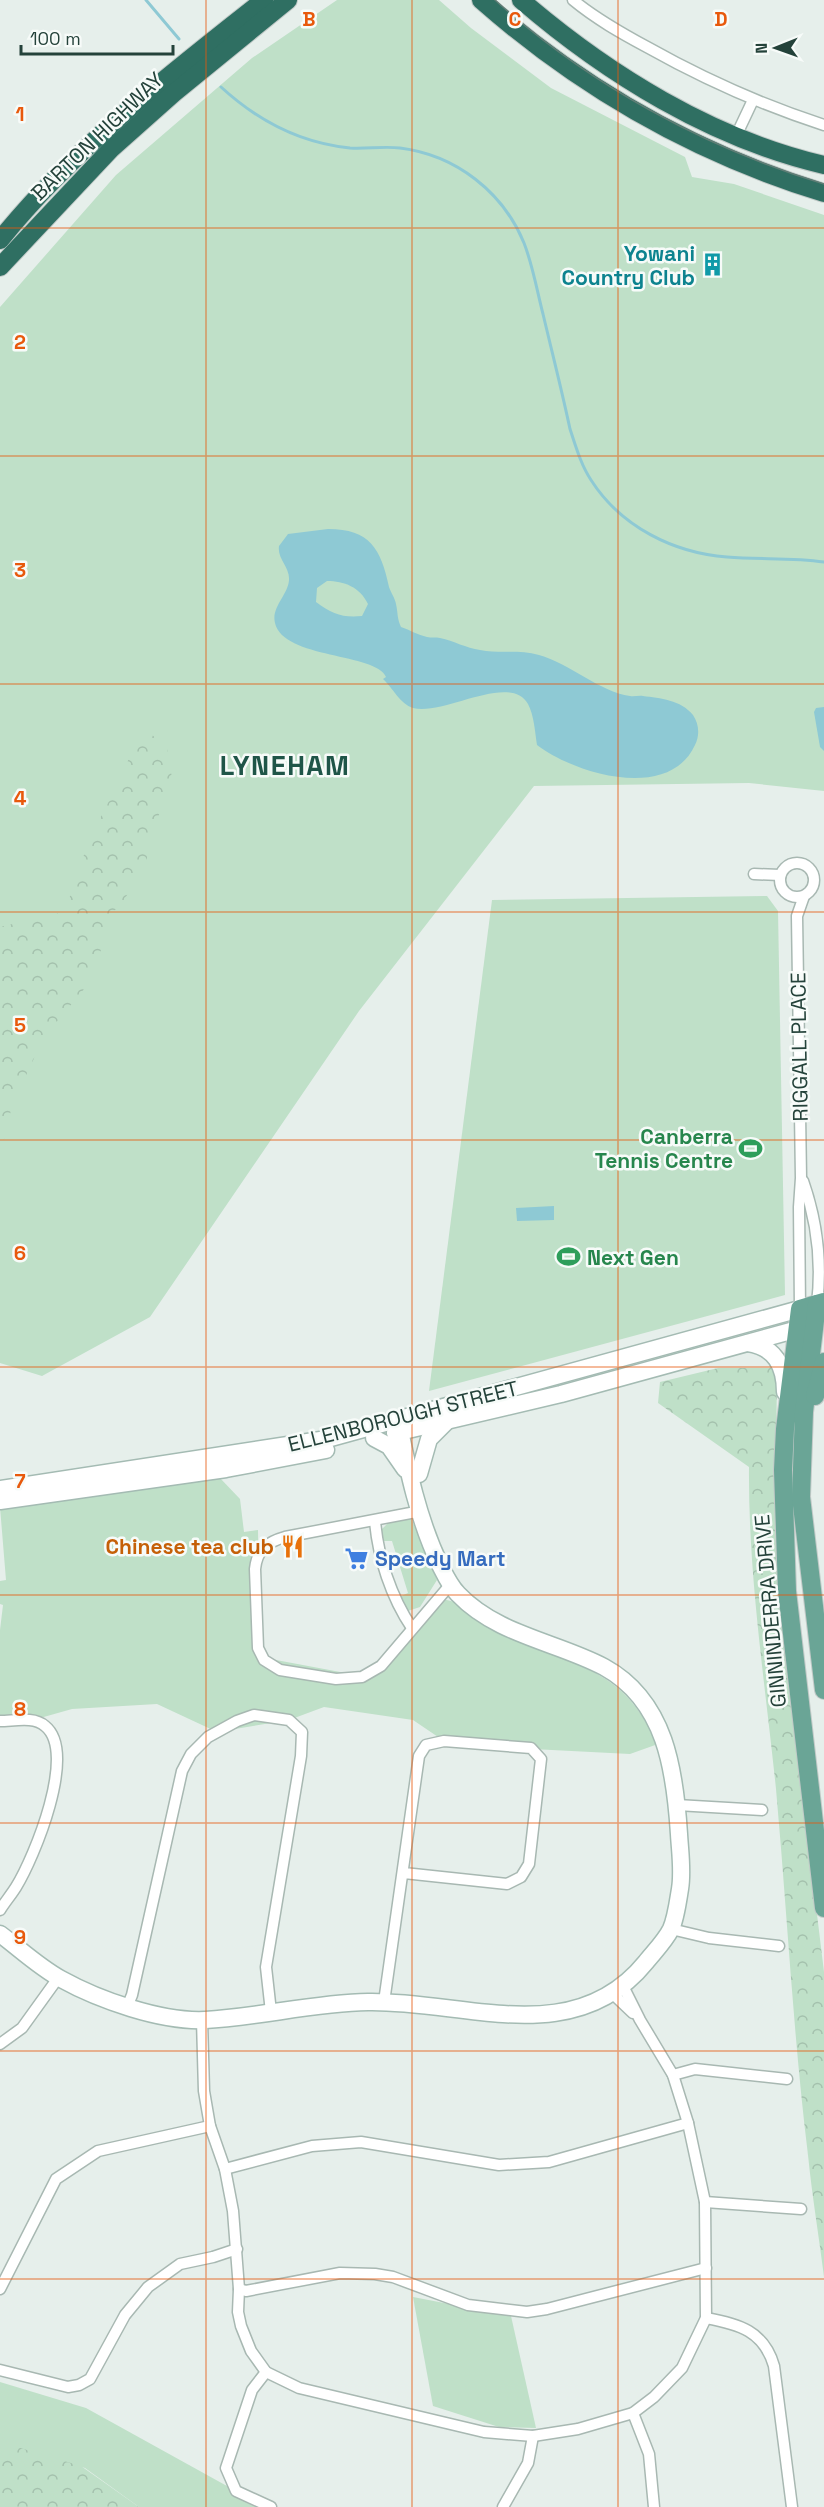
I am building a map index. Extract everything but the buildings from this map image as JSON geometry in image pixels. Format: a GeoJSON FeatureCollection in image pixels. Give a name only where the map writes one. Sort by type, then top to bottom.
{"type":"FeatureCollection","features":[{"type":"Feature","properties":{"kind":"highway","name":"BARTON HIGHWAY"},"geometry":{"type":"LineString","coordinates":[[0,240],[27,207],[116,118],[264,0]]}},
{"type":"Feature","properties":{"kind":"highway","name":"BARTON HIGHWAY"},"geometry":{"type":"LineString","coordinates":[[0,267],[111,149],[174,93],[288,0]]}},
{"type":"Feature","properties":{"kind":"highway"},"geometry":{"type":"LineString","coordinates":[[481,0],[570,70],[620,103],[723,156],[824,193]]}},
{"type":"Feature","properties":{"kind":"highway"},"geometry":{"type":"LineString","coordinates":[[521,0],[546,22],[632,82],[736,135],[824,165]]}},
{"type":"Feature","properties":{"kind":"main road"},"geometry":{"type":"LineString","coordinates":[[800,1309],[821,1303]]}},
{"type":"Feature","properties":{"kind":"main road","name":"GINNINDERRA DRIVE"},"geometry":{"type":"LineString","coordinates":[[821,1303],[812,1325],[785,1429],[783,1470],[787,1591],[824,1908]]}},
{"type":"Feature","properties":{"kind":"main road","name":"GINNINDERRA DRIVE"},"geometry":{"type":"LineString","coordinates":[[800,1309],[812,1325],[804,1412],[801,1497],[824,1690]]}},
{"type":"Feature","properties":{"kind":"main road","name":"ELLENBOROUGH STREET"},"geometry":{"type":"LineString","coordinates":[[0,1489],[327,1439],[403,1425],[800,1309]]}},
{"type":"Feature","properties":{"kind":"main road","name":"ELLENBOROUGH STREET"},"geometry":{"type":"LineString","coordinates":[[0,1501],[226,1469],[374,1438],[403,1425],[447,1422],[561,1394],[812,1325]]}},
{"type":"Feature","properties":{"kind":"main road"},"geometry":{"type":"LineString","coordinates":[[748,1343],[769,1351],[781,1365],[785,1380],[785,1429]]}},
{"type":"Feature","properties":{"kind":"main road"},"geometry":{"type":"LineString","coordinates":[[808,1562],[814,1408],[817,1380],[824,1362]]}},
{"type":"Feature","properties":{"kind":"main road"},"geometry":{"type":"LineString","coordinates":[[413,1473],[429,1438],[447,1422]]}},
{"type":"Feature","properties":{"kind":"main road"},"geometry":{"type":"LineString","coordinates":[[0,1934],[58,1978],[101,1998],[127,2007],[202,2020],[329,2004],[384,2002],[520,2016],[566,2012],[618,1990],[671,1929],[681,1887],[677,1805],[665,1741],[659,1723],[630,1686],[602,1666],[528,1637],[485,1616],[450,1585],[427,1534],[420,1511],[403,1425]]}},
{"type":"Feature","properties":{"kind":"main road"},"geometry":{"type":"LineString","coordinates":[[374,1438],[388,1446],[413,1473]]}},
{"type":"Feature","properties":{"kind":"street"},"geometry":{"type":"LineString","coordinates":[[573,0],[596,19],[674,63],[753,100],[824,125]]}},
{"type":"Feature","properties":{"kind":"street"},"geometry":{"type":"LineString","coordinates":[[736,135],[753,100]]}},
{"type":"Feature","properties":{"kind":"street"},"geometry":{"type":"LineString","coordinates":[[796,862],[806,865],[819,886],[804,896],[787,894],[781,886],[780,875],[786,866],[796,862]]}},
{"type":"Feature","properties":{"kind":"street"},"geometry":{"type":"LineString","coordinates":[[813,873],[824,877]]}},
{"type":"Feature","properties":{"kind":"street"},"geometry":{"type":"LineString","coordinates":[[754,874],[780,875]]}},
{"type":"Feature","properties":{"kind":"street","name":"RIGGALL PLACE"},"geometry":{"type":"LineString","coordinates":[[787,894],[797,916]]}},
{"type":"Feature","properties":{"kind":"street","name":"RIGGALL PLACE"},"geometry":{"type":"LineString","coordinates":[[800,1309],[801,1178],[797,916],[804,896]]}},
{"type":"Feature","properties":{"kind":"street","name":"RIGGALL PLACE"},"geometry":{"type":"LineString","coordinates":[[801,1178],[812,1213],[822,1265],[821,1303]]}},
{"type":"Feature","properties":{"kind":"street"},"geometry":{"type":"LineString","coordinates":[[420,1511],[285,1537],[264,1547],[257,1558],[255,1569],[258,1648],[264,1660],[280,1670],[348,1679],[362,1677],[381,1666],[450,1585]]}},
{"type":"Feature","properties":{"kind":"street"},"geometry":{"type":"LineString","coordinates":[[375,1521],[378,1542],[396,1601],[412,1628]]}},
{"type":"Feature","properties":{"kind":"street"},"geometry":{"type":"LineString","coordinates":[[127,2007],[132,1995],[182,1771],[191,1754],[208,1737],[237,1721],[254,1715],[289,1720],[302,1732],[301,1756],[266,1967],[271,2012]]}},
{"type":"Feature","properties":{"kind":"street"},"geometry":{"type":"LineString","coordinates":[[0,1721],[33,1720],[45,1725],[53,1735],[58,1754],[55,1780],[39,1838],[16,1887],[0,1910]]}},
{"type":"Feature","properties":{"kind":"street"},"geometry":{"type":"LineString","coordinates":[[384,2002],[419,1756],[426,1745],[444,1741],[531,1748],[541,1759],[529,1864],[521,1877],[507,1884],[404,1873]]}},
{"type":"Feature","properties":{"kind":"street"},"geometry":{"type":"LineString","coordinates":[[677,1805],[762,1810]]}},
{"type":"Feature","properties":{"kind":"street"},"geometry":{"type":"LineString","coordinates":[[671,1929],[709,1938],[778,1946]]}},
{"type":"Feature","properties":{"kind":"street"},"geometry":{"type":"LineString","coordinates":[[0,2044],[22,2028],[58,1978]]}},
{"type":"Feature","properties":{"kind":"street"},"geometry":{"type":"LineString","coordinates":[[202,2020],[204,2091],[210,2127],[225,2169],[237,2249],[238,2312],[251,2351],[266,2372],[310,2391],[484,2432],[533,2436],[578,2428],[633,2413],[654,2397],[682,2368],[706,2318],[705,2202],[688,2123],[673,2075],[640,2020],[618,1990]]}},
{"type":"Feature","properties":{"kind":"street"},"geometry":{"type":"LineString","coordinates":[[673,2075],[695,2070],[787,2079]]}},
{"type":"Feature","properties":{"kind":"street"},"geometry":{"type":"LineString","coordinates":[[225,2169],[312,2146],[361,2142],[499,2165],[549,2162],[688,2123]]}},
{"type":"Feature","properties":{"kind":"street"},"geometry":{"type":"LineString","coordinates":[[0,2289],[56,2179],[98,2151],[210,2127]]}},
{"type":"Feature","properties":{"kind":"street"},"geometry":{"type":"LineString","coordinates":[[705,2202],[801,2209]]}},
{"type":"Feature","properties":{"kind":"street"},"geometry":{"type":"LineString","coordinates":[[0,2370],[68,2387],[79,2385],[90,2379],[125,2315],[148,2287],[180,2264],[237,2249]]}},
{"type":"Feature","properties":{"kind":"street"},"geometry":{"type":"LineString","coordinates":[[239,2289],[246,2291],[340,2273],[375,2274],[393,2277],[468,2305],[527,2312],[548,2309],[706,2268]]}},
{"type":"Feature","properties":{"kind":"street"},"geometry":{"type":"LineString","coordinates":[[706,2318],[742,2327],[759,2338],[769,2350],[774,2366],[792,2507]]}},
{"type":"Feature","properties":{"kind":"street"},"geometry":{"type":"LineString","coordinates":[[266,2372],[252,2390],[226,2468],[236,2492],[271,2507]]}},
{"type":"Feature","properties":{"kind":"street"},"geometry":{"type":"LineString","coordinates":[[633,2413],[649,2454],[654,2507]]}},
{"type":"Feature","properties":{"kind":"street"},"geometry":{"type":"LineString","coordinates":[[503,2507],[528,2463],[533,2436]]}},
{"type":"Feature","properties":{"kind":"green space","name":"Yowani Country Club"},"geometry":{"type":"Polygon","coordinates":[[[337,0],[439,0],[471,28],[551,88],[685,157],[692,177],[734,184],[824,215],[824,791],[749,783],[534,786],[359,1011],[150,1317],[42,1376],[0,1363],[0,307],[116,175],[252,58],[337,0]]]}},
{"type":"Feature","properties":{"kind":"green space"},"geometry":{"type":"Polygon","coordinates":[[[151,734],[167,748],[172,778],[156,823],[145,865],[121,905],[104,919],[106,938],[85,988],[44,1037],[12,1105],[5,1138],[0,1142],[0,927],[33,919],[52,918],[67,905],[89,840],[125,769],[137,735],[151,734]]]}},
{"type":"Feature","properties":{"kind":"green space"},"geometry":{"type":"Polygon","coordinates":[[[767,896],[778,911],[785,1295],[429,1391],[492,900],[767,896]]]}},
{"type":"Feature","properties":{"kind":"green space"},"geometry":{"type":"Polygon","coordinates":[[[718,1368],[773,1368],[777,1378],[775,1521],[779,1601],[824,1972],[824,2277],[803,2109],[776,1789],[754,1588],[749,1467],[658,1403],[660,1382],[718,1368]]]}},
{"type":"Feature","properties":{"kind":"green space"},"geometry":{"type":"Polygon","coordinates":[[[220,1478],[240,1499],[244,1532],[258,1530],[260,1657],[367,1677],[440,1599],[448,1600],[461,1606],[484,1625],[502,1635],[603,1677],[632,1702],[658,1744],[630,1754],[494,1747],[444,1741],[413,1720],[324,1707],[289,1720],[217,1732],[157,1704],[72,1709],[33,1720],[0,1721],[0,1630],[3,1605],[0,1604],[0,1581],[6,1580],[0,1507],[220,1478]]]}},
{"type":"Feature","properties":{"kind":"green space"},"geometry":{"type":"Polygon","coordinates":[[[411,1518],[437,1580],[420,1607],[408,1611],[402,1603],[401,1596],[408,1593],[392,1541],[383,1541],[381,1530],[388,1523],[411,1518]]]}},
{"type":"Feature","properties":{"kind":"green space"},"geometry":{"type":"Polygon","coordinates":[[[413,2297],[511,2316],[536,2428],[499,2427],[433,2406],[413,2297]]]}},
{"type":"Feature","properties":{"kind":"green space"},"geometry":{"type":"Polygon","coordinates":[[[0,2382],[86,2408],[236,2491],[272,2507],[139,2507],[85,2468],[0,2443],[0,2382]]]}},
{"type":"Feature","properties":{"kind":"green space"},"geometry":{"type":"Polygon","coordinates":[[[0,2442],[81,2466],[139,2507],[0,2507],[0,2442]]]}},
{"type":"Feature","properties":{"kind":"water"},"geometry":{"type":"Polygon","coordinates":[[[328,529],[342,530],[364,537],[382,562],[401,627],[424,636],[445,639],[475,649],[539,655],[562,664],[607,689],[632,696],[676,703],[683,706],[695,718],[698,733],[695,745],[682,763],[665,773],[644,778],[620,777],[597,773],[574,765],[537,745],[530,708],[519,695],[506,692],[491,693],[426,709],[408,706],[383,679],[386,677],[379,669],[311,650],[282,635],[274,617],[289,580],[288,571],[279,551],[279,546],[288,534],[328,529]],[[327,581],[317,588],[316,602],[338,614],[362,616],[368,604],[361,593],[351,586],[327,581]]]}},
{"type":"Feature","properties":{"kind":"water"},"geometry":{"type":"Polygon","coordinates":[[[824,707],[824,751],[820,747],[814,712],[816,708],[824,707]]]}},
{"type":"Feature","properties":{"kind":"water"},"geometry":{"type":"Polygon","coordinates":[[[554,1206],[554,1220],[517,1221],[516,1208],[554,1206]]]}},
{"type":"Feature","properties":{"kind":"waterway"},"geometry":{"type":"LineString","coordinates":[[146,0],[179,39]]}},
{"type":"Feature","properties":{"kind":"waterway"},"geometry":{"type":"LineString","coordinates":[[221,87],[265,120],[297,135],[350,148],[394,147],[421,152],[458,168],[490,192],[504,208],[524,243],[535,278],[570,429],[582,462],[603,497],[633,524],[669,543],[707,554],[739,558],[824,562]]}},
{"type":"Feature","properties":{"kind":"tram line"},"geometry":{"type":"LineString","coordinates":[[495,0],[569,59],[650,110],[735,152],[824,184]]}},
{"type":"Feature","properties":{"kind":"place","name":"Yowani Country Club"},"geometry":{"type":"Point","coordinates":[713,265]}},
{"type":"Feature","properties":{"kind":"place","name":"Canberra Tennis Centre"},"geometry":{"type":"Point","coordinates":[751,1148]}},
{"type":"Feature","properties":{"kind":"place","name":"Next Gen"},"geometry":{"type":"Point","coordinates":[569,1257]}},
{"type":"Feature","properties":{"kind":"place","name":"Chinese tea club"},"geometry":{"type":"Point","coordinates":[292,1546]}},
{"type":"Feature","properties":{"kind":"place","name":"Speedy Mart"},"geometry":{"type":"Point","coordinates":[357,1558]}},
{"type":"Feature","properties":{"kind":"district","name":"LYNEHAM"},"geometry":{"type":"Point","coordinates":[285,765]}}]}
